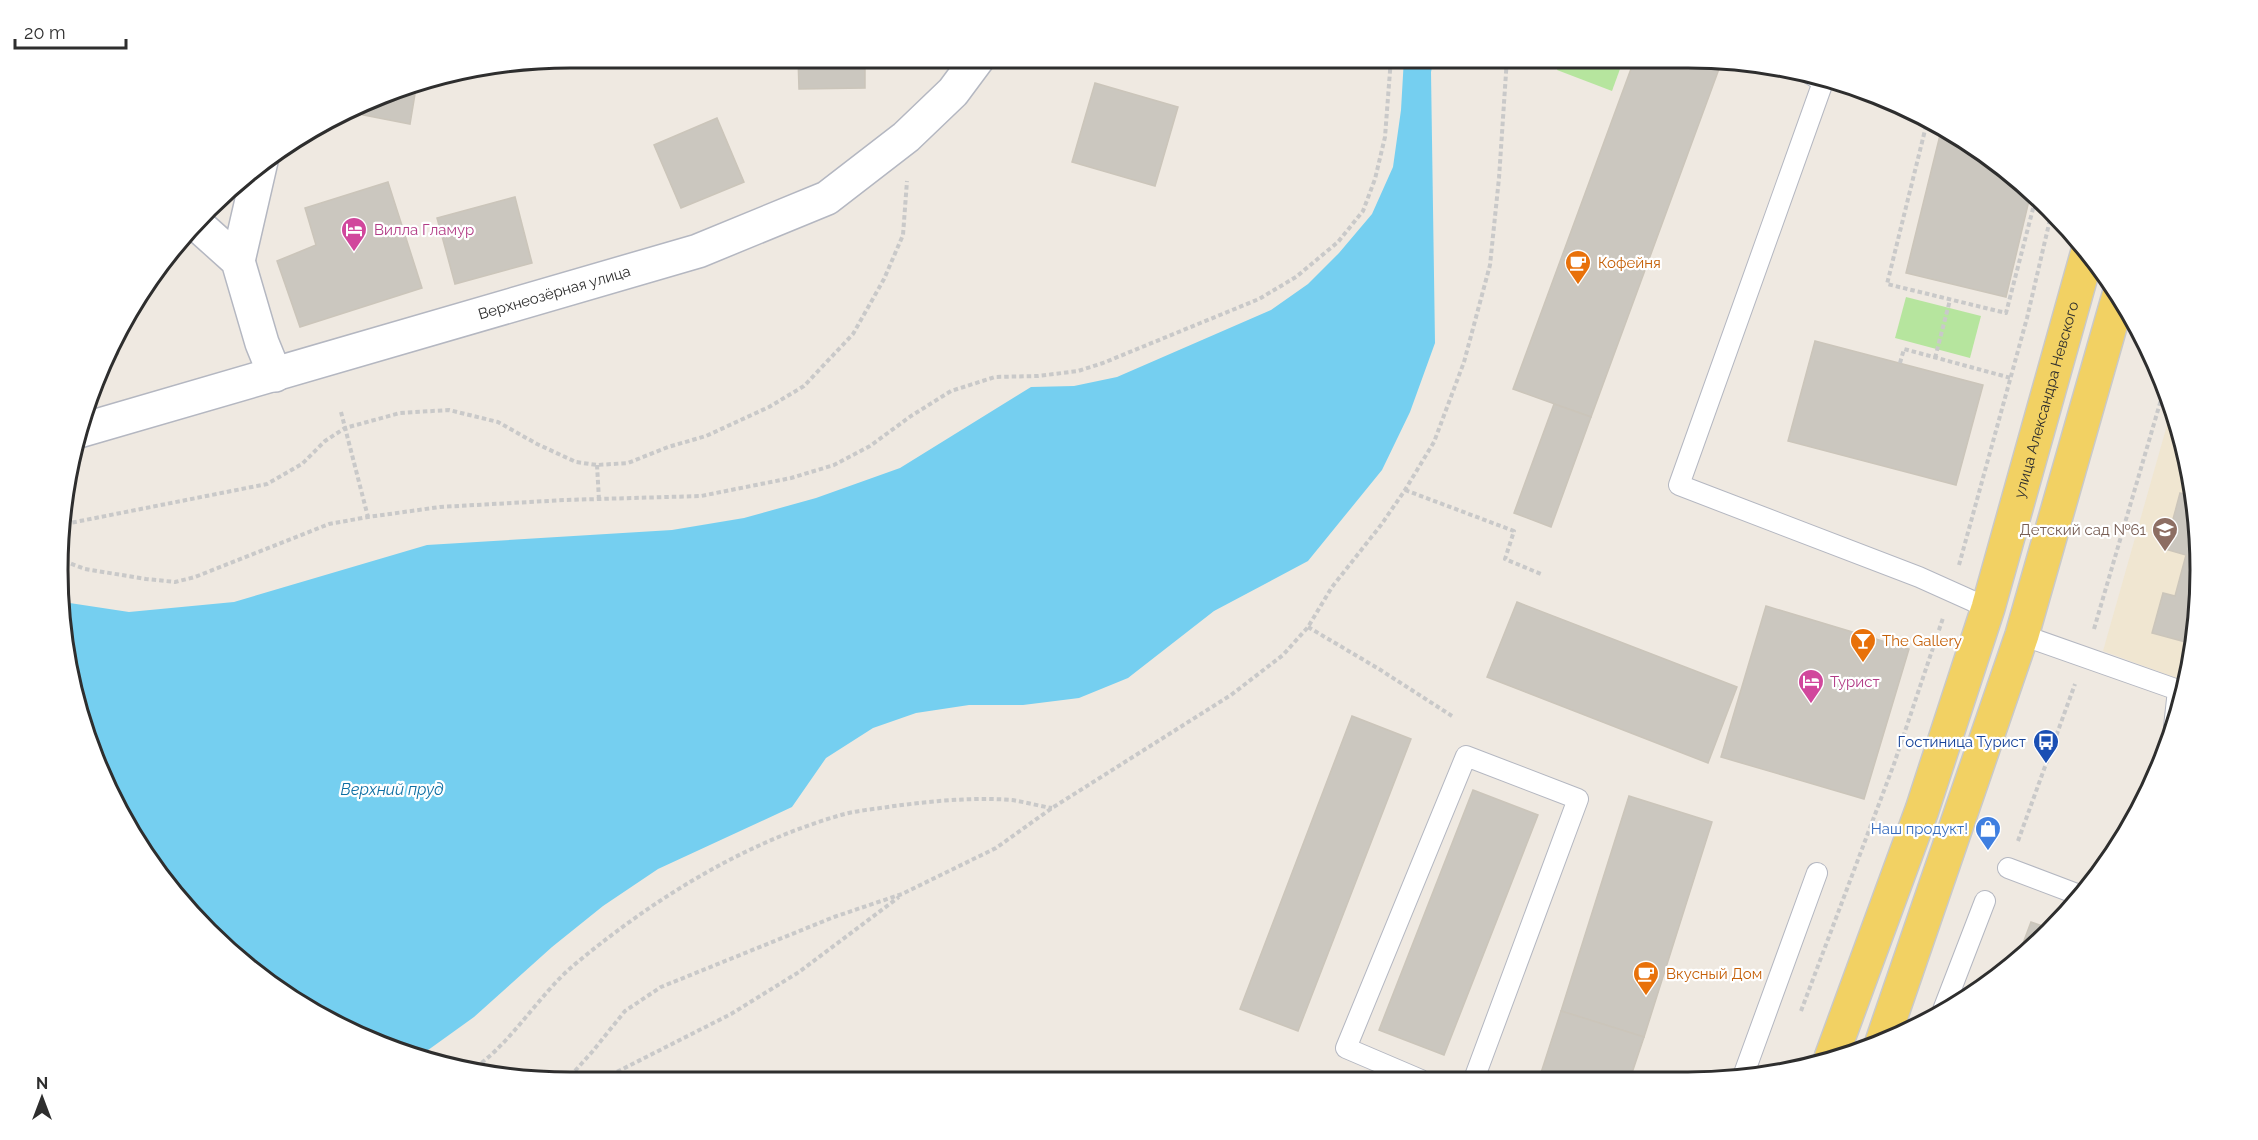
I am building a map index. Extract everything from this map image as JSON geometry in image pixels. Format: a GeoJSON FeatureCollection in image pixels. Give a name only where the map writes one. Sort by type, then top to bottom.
{"type":"FeatureCollection","features":[{"type":"Feature","properties":{"kind":"main road","name":"улица Александра Невского"},"geometry":{"type":"LineString","coordinates":[[1834,1051],[1922,810],[1988,608],[2085,262]]}},
{"type":"Feature","properties":{"kind":"main road"},"geometry":{"type":"LineString","coordinates":[[1886,1032],[2022,635],[2116,307]]}},
{"type":"Feature","properties":{"kind":"street","name":"Верхнеозёрная улица"},"geometry":{"type":"LineString","coordinates":[[88,428],[698,251],[827,198],[906,137],[953,92],[971,68]]}},
{"type":"Feature","properties":{"kind":"street"},"geometry":{"type":"LineString","coordinates":[[257,177],[238,261],[262,343],[275,375]]}},
{"type":"Feature","properties":{"kind":"street"},"geometry":{"type":"LineString","coordinates":[[202,229],[238,261]]}},
{"type":"Feature","properties":{"kind":"lane"},"geometry":{"type":"LineString","coordinates":[[1816,85],[1679,485],[1919,577],[1988,608]]}},
{"type":"Feature","properties":{"kind":"lane"},"geometry":{"type":"LineString","coordinates":[[2022,635],[2176,689]]}},
{"type":"Feature","properties":{"kind":"lane"},"geometry":{"type":"LineString","coordinates":[[1402,1072],[1346,1048],[1466,756],[1578,799],[1477,1072]]}},
{"type":"Feature","properties":{"kind":"lane"},"geometry":{"type":"LineString","coordinates":[[2008,868],[2073,893]]}},
{"type":"Feature","properties":{"kind":"lane"},"geometry":{"type":"LineString","coordinates":[[1746,1069],[1817,873]]}},
{"type":"Feature","properties":{"kind":"lane"},"geometry":{"type":"LineString","coordinates":[[1947,1000],[1985,901]]}},
{"type":"Feature","properties":{"kind":"path"},"geometry":{"type":"LineString","coordinates":[[68,563],[85,569],[175,582],[195,577],[328,524],[440,507],[700,496],[791,478],[834,465],[870,446],[951,391],[995,377],[1038,376],[1087,368],[1259,298],[1296,277],[1338,242],[1363,211],[1375,179],[1385,137],[1389,68]]}},
{"type":"Feature","properties":{"kind":"path"},"geometry":{"type":"LineString","coordinates":[[574,1072],[625,1011],[661,987],[834,917],[902,894],[996,848],[1052,808],[1231,695],[1283,655],[1308,627],[1332,587],[1381,525],[1434,442],[1464,362],[1490,265],[1506,68]]}},
{"type":"Feature","properties":{"kind":"path"},"geometry":{"type":"LineString","coordinates":[[1926,128],[1887,284],[2006,313],[2031,204]]}},
{"type":"Feature","properties":{"kind":"path"},"geometry":{"type":"LineString","coordinates":[[70,523],[267,484],[302,464],[325,441],[345,428],[400,413],[449,410],[498,422],[576,462],[597,465],[628,463],[706,436],[768,407],[804,386],[853,334],[884,279],[903,235],[907,189],[906,137]]}},
{"type":"Feature","properties":{"kind":"path"},"geometry":{"type":"LineString","coordinates":[[1798,1018],[1894,764],[1952,592],[2027,318],[2049,222]]}},
{"type":"Feature","properties":{"kind":"path"},"geometry":{"type":"LineString","coordinates":[[1935,358],[1950,300]]}},
{"type":"Feature","properties":{"kind":"path"},"geometry":{"type":"LineString","coordinates":[[1900,363],[1904,349],[2011,378]]}},
{"type":"Feature","properties":{"kind":"path"},"geometry":{"type":"LineString","coordinates":[[341,412],[368,517]]}},
{"type":"Feature","properties":{"kind":"path"},"geometry":{"type":"LineString","coordinates":[[597,465],[599,500]]}},
{"type":"Feature","properties":{"kind":"path"},"geometry":{"type":"LineString","coordinates":[[1405,489],[1514,531],[1505,559],[1541,574]]}},
{"type":"Feature","properties":{"kind":"path"},"geometry":{"type":"LineString","coordinates":[[1308,627],[1452,716]]}},
{"type":"Feature","properties":{"kind":"path"},"geometry":{"type":"LineString","coordinates":[[478,1064],[500,1045],[548,990],[574,966],[664,898],[743,852],[842,815],[872,809],[937,801],[983,800],[1013,800],[1052,808]]}},
{"type":"Feature","properties":{"kind":"path"},"geometry":{"type":"LineString","coordinates":[[618,1072],[731,1014],[799,972],[902,894]]}},
{"type":"Feature","properties":{"kind":"shaded area","name":"Детский сад №61"},"geometry":{"type":"Polygon","coordinates":[[[2168,422],[2181,472],[2189,537],[2189,603],[2178,679],[2103,651],[2168,422]]]}},
{"type":"Feature","properties":{"kind":"green space"},"geometry":{"type":"Polygon","coordinates":[[[1558,68],[1620,68],[1612,91],[1557,70],[1558,68]]]}},
{"type":"Feature","properties":{"kind":"green space"},"geometry":{"type":"Polygon","coordinates":[[[1906,297],[1981,316],[1970,358],[1895,338],[1906,297]]]}},
{"type":"Feature","properties":{"kind":"water","name":"Верхний пруд"},"geometry":{"type":"Polygon","coordinates":[[[1403,68],[1432,68],[1435,343],[1410,412],[1382,470],[1308,561],[1214,611],[1128,678],[1079,698],[1023,705],[969,705],[916,713],[873,728],[826,758],[792,807],[658,869],[603,906],[552,947],[474,1017],[426,1051],[348,1021],[291,988],[239,948],[192,901],[171,876],[152,849],[119,792],[94,732],[85,700],[77,668],[69,603],[129,612],[234,602],[427,545],[672,530],[744,518],[816,498],[900,468],[1031,387],[1074,386],[1117,377],[1271,310],[1308,284],[1339,253],[1372,214],[1393,167],[1401,110],[1403,68]]]}},
{"type":"Feature","properties":{"kind":"building"},"geometry":{"type":"Polygon","coordinates":[[[798,68],[865,68],[865,88],[799,89],[798,68]]]}},
{"type":"Feature","properties":{"kind":"building"},"geometry":{"type":"Polygon","coordinates":[[[1631,68],[1719,69],[1591,417],[1513,389],[1631,68]]]}},
{"type":"Feature","properties":{"kind":"building"},"geometry":{"type":"Polygon","coordinates":[[[1095,83],[1178,107],[1155,186],[1072,162],[1095,83]]]}},
{"type":"Feature","properties":{"kind":"building"},"geometry":{"type":"Polygon","coordinates":[[[415,92],[410,124],[363,115],[364,112],[415,92]]]}},
{"type":"Feature","properties":{"kind":"building"},"geometry":{"type":"Polygon","coordinates":[[[717,118],[744,182],[681,208],[654,145],[717,118]]]}},
{"type":"Feature","properties":{"kind":"building"},"geometry":{"type":"Polygon","coordinates":[[[1940,136],[1994,171],[2029,201],[2006,297],[1906,273],[1940,136]]]}},
{"type":"Feature","properties":{"kind":"building","name":"Вилла Гламур"},"geometry":{"type":"Polygon","coordinates":[[[388,182],[422,288],[300,327],[277,261],[316,245],[305,208],[388,182]]]}},
{"type":"Feature","properties":{"kind":"building"},"geometry":{"type":"Polygon","coordinates":[[[515,197],[532,263],[455,284],[437,218],[515,197]]]}},
{"type":"Feature","properties":{"kind":"building"},"geometry":{"type":"Polygon","coordinates":[[[1815,341],[1983,385],[1956,485],[1788,441],[1815,341]]]}},
{"type":"Feature","properties":{"kind":"building"},"geometry":{"type":"Polygon","coordinates":[[[1554,404],[1591,417],[1551,527],[1514,513],[1554,404]]]}},
{"type":"Feature","properties":{"kind":"building"},"geometry":{"type":"Polygon","coordinates":[[[2180,493],[2184,494],[2190,570],[2185,642],[2152,633],[2163,593],[2175,596],[2186,555],[2165,549],[2180,493]]]}},
{"type":"Feature","properties":{"kind":"building"},"geometry":{"type":"Polygon","coordinates":[[[1517,602],[1737,687],[1708,763],[1487,677],[1517,602]]]}},
{"type":"Feature","properties":{"kind":"building"},"geometry":{"type":"Polygon","coordinates":[[[1766,606],[1909,649],[1864,799],[1721,757],[1766,606]]]}},
{"type":"Feature","properties":{"kind":"building"},"geometry":{"type":"Polygon","coordinates":[[[1352,716],[1411,739],[1298,1031],[1240,1009],[1352,716]]]}},
{"type":"Feature","properties":{"kind":"building"},"geometry":{"type":"Polygon","coordinates":[[[1473,790],[1538,815],[1444,1055],[1379,1030],[1473,790]]]}},
{"type":"Feature","properties":{"kind":"building"},"geometry":{"type":"Polygon","coordinates":[[[1629,796],[1712,822],[1644,1037],[1561,1011],[1629,796]]]}},
{"type":"Feature","properties":{"kind":"building"},"geometry":{"type":"Polygon","coordinates":[[[2031,922],[2042,926],[2023,945],[2031,922]]]}},
{"type":"Feature","properties":{"kind":"building"},"geometry":{"type":"Polygon","coordinates":[[[1561,1011],[1644,1037],[1632,1072],[1541,1072],[1561,1011]]]}},
{"type":"Feature","properties":{"kind":"place","name":"Вилла Гламур"},"geometry":{"type":"Point","coordinates":[354,253]}},
{"type":"Feature","properties":{"kind":"place","name":"Кофейня"},"geometry":{"type":"Point","coordinates":[1578,286]}},
{"type":"Feature","properties":{"kind":"place","name":"Детский сад №61"},"geometry":{"type":"Point","coordinates":[2165,553]}},
{"type":"Feature","properties":{"kind":"place","name":"The Gallery"},"geometry":{"type":"Point","coordinates":[1863,664]}},
{"type":"Feature","properties":{"kind":"place","name":"Турист"},"geometry":{"type":"Point","coordinates":[1811,705]}},
{"type":"Feature","properties":{"kind":"place","name":"Гостиница Турист"},"geometry":{"type":"Point","coordinates":[2046,765]}},
{"type":"Feature","properties":{"kind":"place","name":"Наш продукт!"},"geometry":{"type":"Point","coordinates":[1988,852]}},
{"type":"Feature","properties":{"kind":"place","name":"Вкусный Дом"},"geometry":{"type":"Point","coordinates":[1646,997]}}]}
